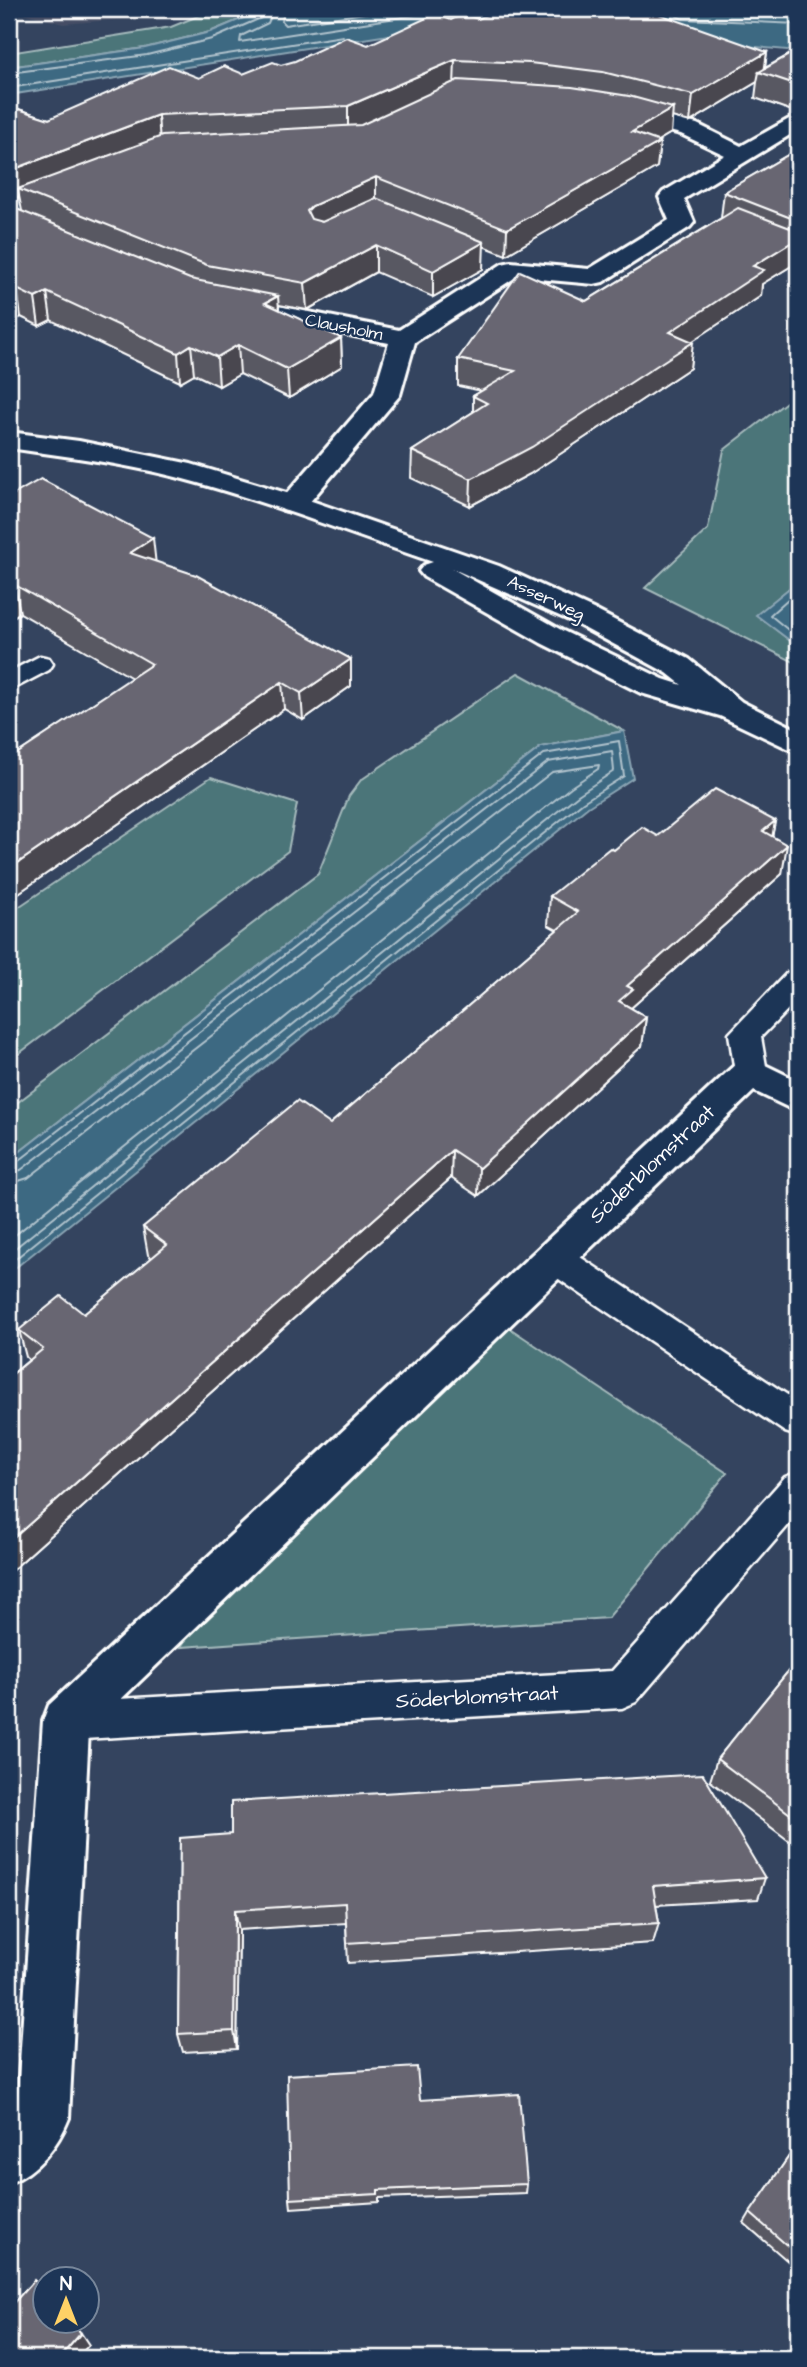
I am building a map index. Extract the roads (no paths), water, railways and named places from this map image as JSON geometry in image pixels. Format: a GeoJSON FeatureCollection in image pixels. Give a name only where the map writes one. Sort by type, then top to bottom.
{"type":"FeatureCollection","features":[{"type":"Feature","properties":{"kind":"street"},"geometry":{"type":"LineString","coordinates":[[604,107],[689,129],[742,155]]}},
{"type":"Feature","properties":{"kind":"street"},"geometry":{"type":"LineString","coordinates":[[486,259],[511,269],[594,277],[682,222],[671,197],[798,121]]}},
{"type":"Feature","properties":{"kind":"street"},"geometry":{"type":"LineString","coordinates":[[9,210],[87,180]]}},
{"type":"Feature","properties":{"kind":"street"},"geometry":{"type":"LineString","coordinates":[[9,221],[33,231]]}},
{"type":"Feature","properties":{"kind":"street","name":"Clausholm"},"geometry":{"type":"LineString","coordinates":[[293,503],[387,395],[403,338],[511,269]]}},
{"type":"Feature","properties":{"kind":"street","name":"Clausholm"},"geometry":{"type":"LineString","coordinates":[[215,302],[403,338]]}},
{"type":"Feature","properties":{"kind":"street","name":"Asserweg"},"geometry":{"type":"LineString","coordinates":[[9,440],[79,449],[181,470],[293,503],[343,521],[529,625],[652,686],[731,709],[798,743]]}},
{"type":"Feature","properties":{"kind":"street"},"geometry":{"type":"LineString","coordinates":[[751,1072],[798,1098]]}},
{"type":"Feature","properties":{"kind":"street","name":"Söderblomstraat"},"geometry":{"type":"LineString","coordinates":[[66,1721],[751,1072]]}},
{"type":"Feature","properties":{"kind":"street"},"geometry":{"type":"LineString","coordinates":[[9,2156],[43,2118],[66,1721]]}},
{"type":"Feature","properties":{"kind":"lane"},"geometry":{"type":"LineString","coordinates":[[9,683],[40,664]]}},
{"type":"Feature","properties":{"kind":"lane"},"geometry":{"type":"LineString","coordinates":[[751,1072],[745,1034],[798,981]]}},
{"type":"Feature","properties":{"kind":"lane"},"geometry":{"type":"LineString","coordinates":[[553,1257],[798,1421]]}},
{"type":"Feature","properties":{"kind":"lane","name":"Söderblomstraat"},"geometry":{"type":"LineString","coordinates":[[66,1721],[622,1689],[798,1488]]}},
{"type":"Feature","properties":{"kind":"water"},"geometry":{"type":"Polygon","coordinates":[[[265,9],[653,9],[798,17],[798,51],[477,21],[9,95],[9,67],[145,48],[210,32],[265,9]]]}},
{"type":"Feature","properties":{"kind":"water"},"geometry":{"type":"Polygon","coordinates":[[[798,581],[798,638],[793,643],[756,615],[798,581]]]}},
{"type":"Feature","properties":{"kind":"water"},"geometry":{"type":"Polygon","coordinates":[[[624,731],[633,778],[588,807],[9,1273],[9,1160],[541,747],[624,731]]]}}]}
